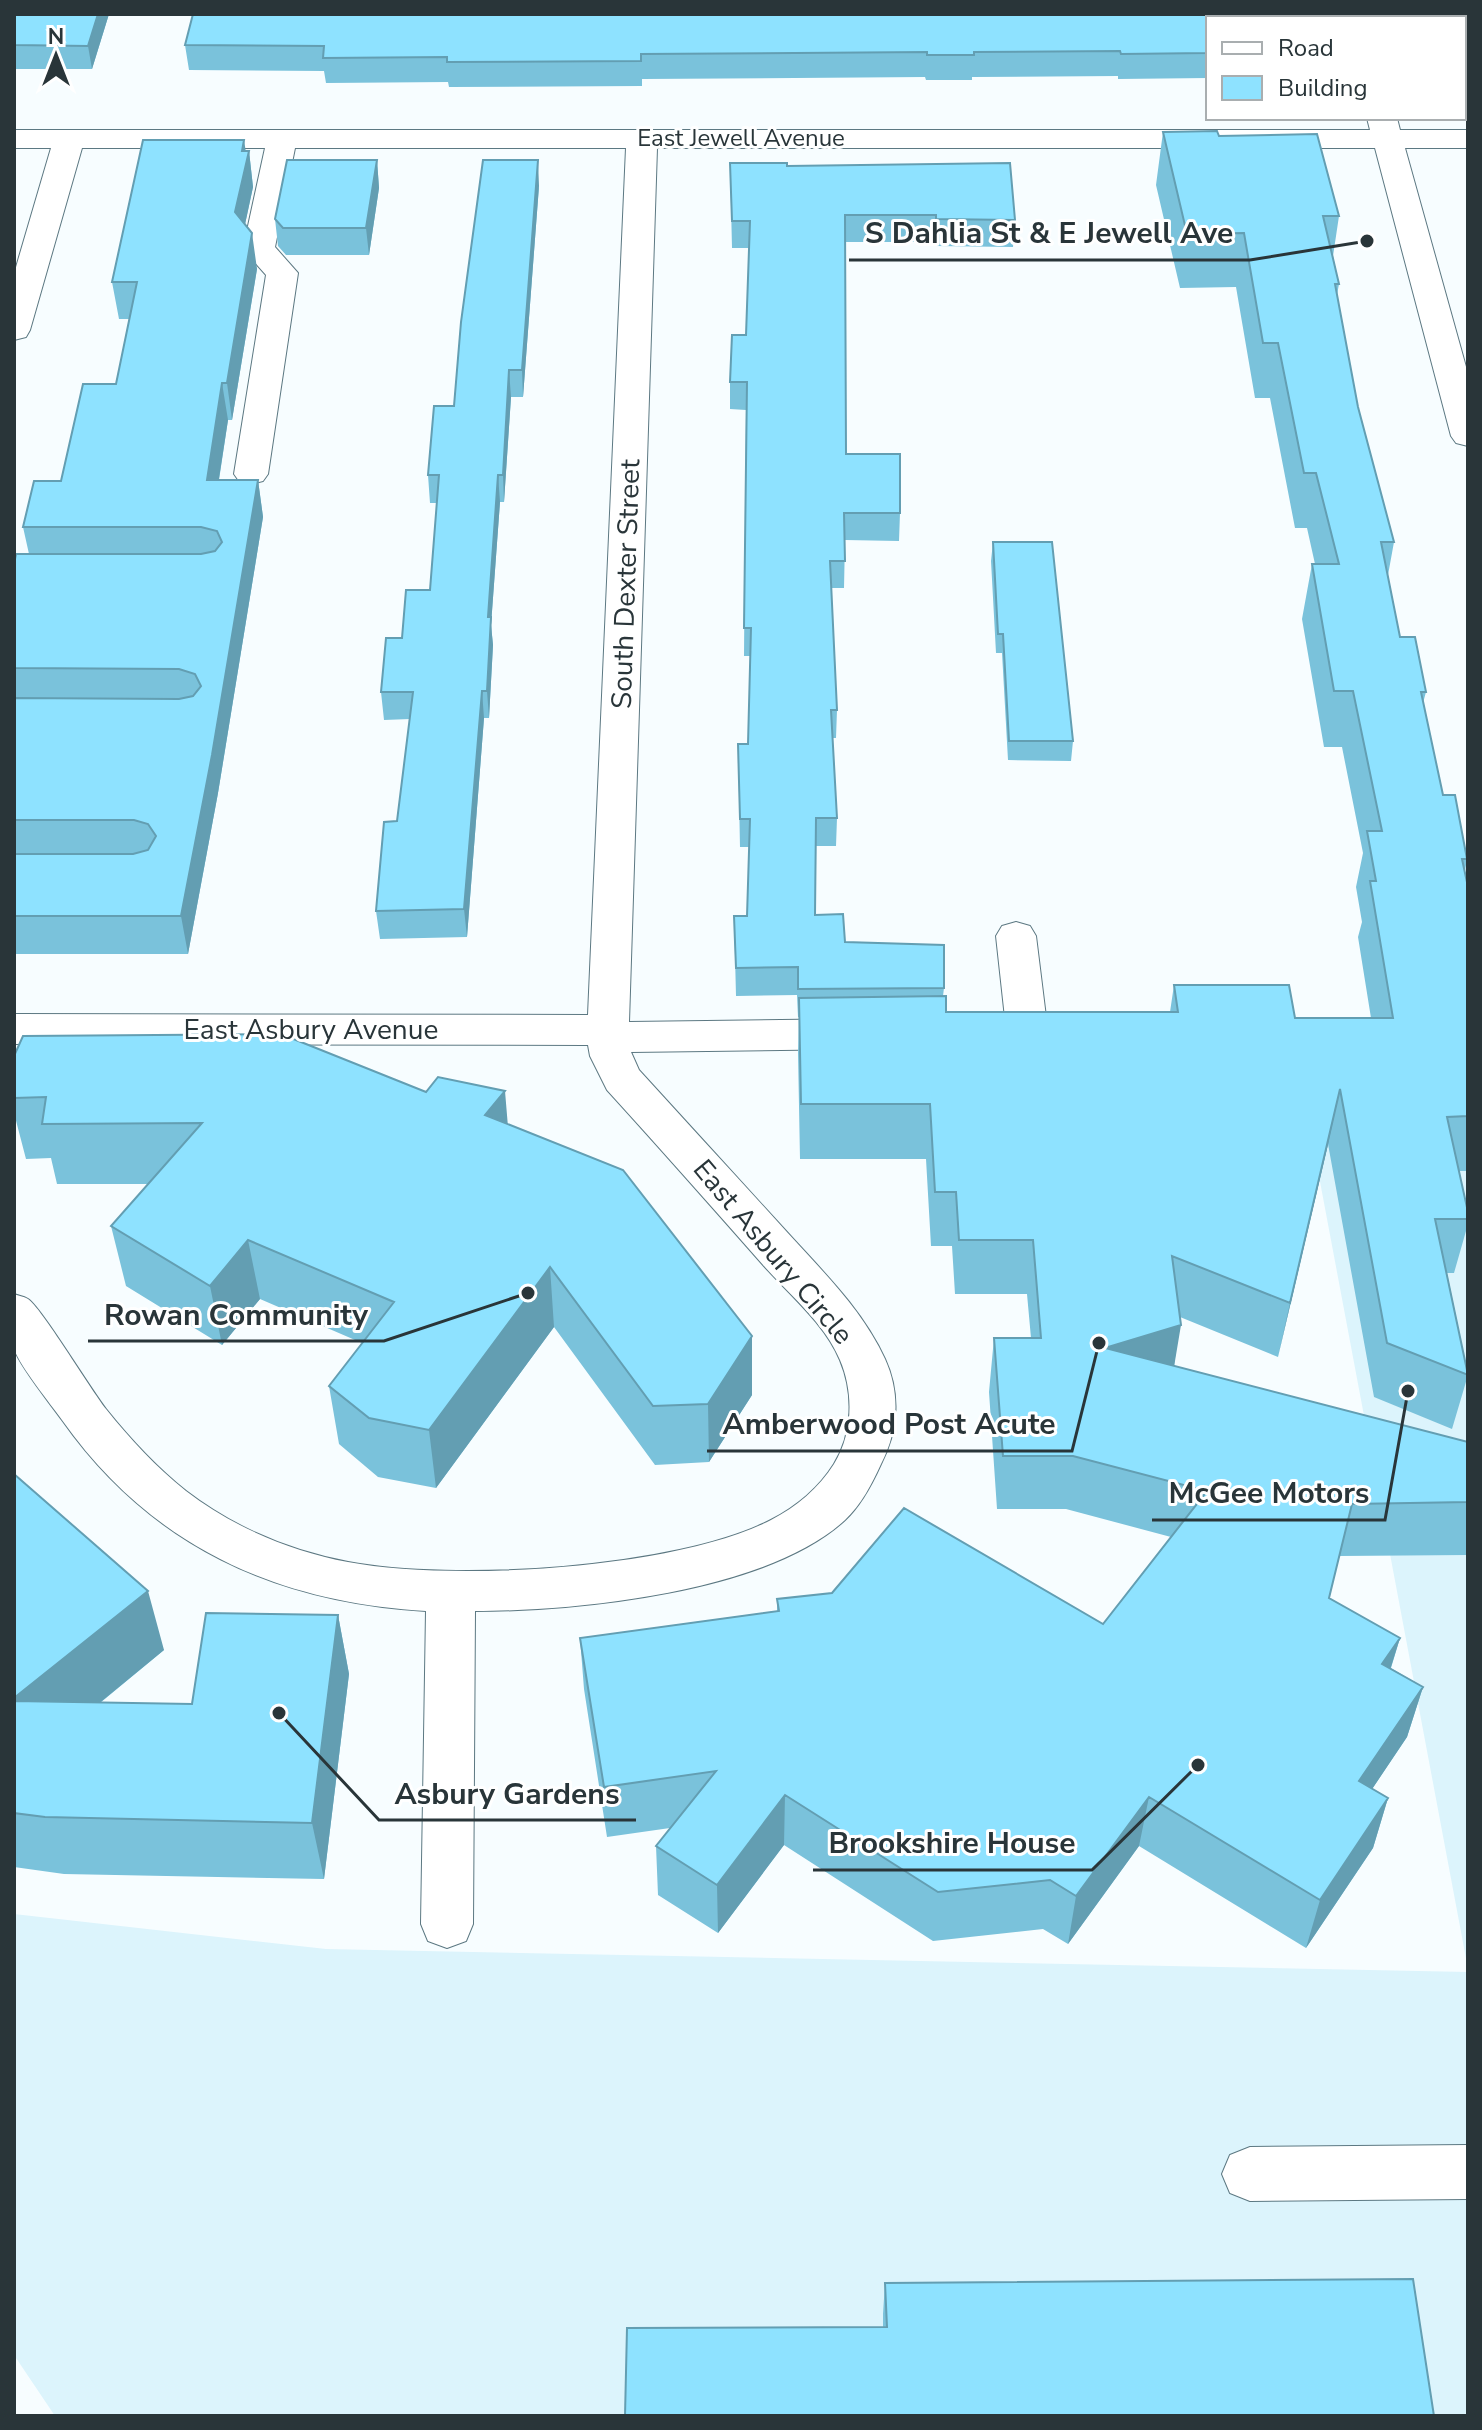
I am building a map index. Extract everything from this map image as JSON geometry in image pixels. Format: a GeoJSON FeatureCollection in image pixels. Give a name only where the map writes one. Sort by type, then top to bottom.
{"type":"FeatureCollection","features":[{"type":"Feature","properties":{"kind":"street","name":"East Jewell Avenue"},"geometry":{"type":"LineString","coordinates":[[14,139],[642,138],[1385,128],[1468,139]]}},
{"type":"Feature","properties":{"kind":"street"},"geometry":{"type":"LineString","coordinates":[[1385,128],[1468,436]]}},
{"type":"Feature","properties":{"kind":"street","name":"South Dexter Street"},"geometry":{"type":"LineString","coordinates":[[608,1034],[642,138]]}},
{"type":"Feature","properties":{"kind":"street"},"geometry":{"type":"LineString","coordinates":[[251,474],[282,273],[259,249],[282,139]]}},
{"type":"Feature","properties":{"kind":"street"},"geometry":{"type":"LineString","coordinates":[[14,330],[69,140]]}},
{"type":"Feature","properties":{"kind":"street"},"geometry":{"type":"LineString","coordinates":[[950,1033],[1027,1033],[1016,936]]}},
{"type":"Feature","properties":{"kind":"street","name":"East Asbury Avenue"},"geometry":{"type":"LineString","coordinates":[[14,1029],[903,1034]]}},
{"type":"Feature","properties":{"kind":"street","name":"East Asbury Circle"},"geometry":{"type":"LineString","coordinates":[[14,1312],[28,1365],[161,1500],[244,1549],[308,1573],[381,1588],[451,1592],[609,1582],[742,1553],[784,1535],[825,1509],[843,1490],[866,1447],[872,1415],[870,1380],[862,1359],[839,1322],[622,1079],[611,1056],[608,1034]]}},
{"type":"Feature","properties":{"kind":"street"},"geometry":{"type":"LineString","coordinates":[[447,1924],[451,1592]]}},
{"type":"Feature","properties":{"kind":"street"},"geometry":{"type":"LineString","coordinates":[[1250,2174],[1468,2172]]}},
{"type":"Feature","properties":{"kind":"shaded area"},"geometry":{"type":"Polygon","coordinates":[[[1468,1073],[1468,1969],[1318,1171],[1328,1074],[1468,1073]]]}},
{"type":"Feature","properties":{"kind":"shaded area"},"geometry":{"type":"Polygon","coordinates":[[[14,1914],[326,1949],[1468,1972],[1468,2416],[55,2416],[14,2355],[14,1914]]]}},
{"type":"Feature","properties":{"kind":"building"},"geometry":{"type":"Polygon","coordinates":[[[14,14],[98,14],[88,46],[14,45],[14,14]]]}},
{"type":"Feature","properties":{"kind":"building"},"geometry":{"type":"Polygon","coordinates":[[[193,14],[1292,16],[1206,16],[1206,53],[641,54],[641,61],[447,62],[447,57],[323,58],[324,46],[185,45],[193,14]]]}},
{"type":"Feature","properties":{"kind":"building"},"geometry":{"type":"Polygon","coordinates":[[[1217,131],[1219,136],[1317,134],[1339,216],[1323,216],[1339,284],[1335,284],[1358,407],[1394,542],[1381,542],[1400,637],[1415,637],[1426,692],[1421,692],[1443,795],[1455,795],[1467,859],[1462,859],[1468,887],[1468,1116],[1447,1117],[1468,1219],[1435,1219],[1468,1375],[1387,1343],[1340,1089],[1290,1303],[1172,1256],[1181,1325],[1105,1348],[1468,1442],[1468,1502],[1352,1504],[1329,1598],[1400,1638],[1382,1664],[1423,1687],[1359,1781],[1388,1798],[1320,1900],[1149,1797],[1076,1896],[1050,1880],[938,1892],[785,1795],[717,1885],[656,1846],[716,1771],[604,1787],[580,1638],[779,1611],[777,1599],[832,1593],[904,1508],[1103,1624],[1207,1491],[1073,1456],[1003,1456],[994,1338],[1041,1338],[1033,1240],[959,1240],[956,1192],[935,1192],[930,1104],[801,1104],[799,998],[946,996],[946,1012],[1178,1012],[1174,985],[1289,985],[1295,1018],[1393,1018],[1370,881],[1376,881],[1367,831],[1382,831],[1353,691],[1334,691],[1312,564],[1339,564],[1316,473],[1304,473],[1278,343],[1263,343],[1244,233],[1187,234],[1163,132],[1217,131]]]}},
{"type":"Feature","properties":{"kind":"building"},"geometry":{"type":"Polygon","coordinates":[[[143,140],[244,140],[242,151],[249,151],[235,212],[252,233],[227,383],[222,383],[207,480],[258,480],[212,755],[181,916],[14,916],[14,854],[133,854],[148,850],[156,836],[148,824],[134,820],[14,820],[14,698],[179,699],[193,696],[201,686],[195,674],[179,669],[14,668],[16,554],[201,554],[215,551],[222,542],[217,531],[201,527],[23,527],[34,481],[61,481],[83,384],[116,384],[137,282],[112,282],[143,140]]]}},
{"type":"Feature","properties":{"kind":"building"},"geometry":{"type":"Polygon","coordinates":[[[287,160],[377,160],[366,228],[283,228],[275,219],[287,160]]]}},
{"type":"Feature","properties":{"kind":"building"},"geometry":{"type":"Polygon","coordinates":[[[483,160],[538,160],[522,370],[509,370],[503,475],[498,475],[488,617],[491,617],[487,691],[482,691],[464,909],[376,911],[384,822],[397,821],[413,692],[381,692],[386,638],[402,638],[406,590],[430,590],[439,475],[428,475],[434,406],[454,406],[461,322],[483,160]]]}},
{"type":"Feature","properties":{"kind":"building"},"geometry":{"type":"Polygon","coordinates":[[[730,163],[787,163],[787,166],[1010,163],[1015,220],[936,219],[936,215],[845,215],[846,454],[900,454],[900,513],[844,513],[845,561],[830,561],[837,710],[831,710],[837,818],[816,818],[815,915],[843,914],[845,942],[944,945],[944,988],[798,989],[798,967],[736,968],[734,916],[747,916],[750,819],[740,819],[738,744],[748,744],[751,628],[744,628],[747,382],[730,382],[732,335],[746,335],[750,221],[732,221],[730,163]]]}},
{"type":"Feature","properties":{"kind":"building"},"geometry":{"type":"Polygon","coordinates":[[[993,542],[1052,542],[1073,741],[1009,741],[1003,634],[998,634],[993,542]]]}},
{"type":"Feature","properties":{"kind":"building"},"geometry":{"type":"Polygon","coordinates":[[[281,1034],[426,1092],[438,1077],[505,1091],[485,1115],[623,1170],[752,1336],[708,1404],[653,1406],[550,1267],[429,1430],[369,1418],[329,1386],[394,1302],[248,1240],[210,1286],[111,1226],[202,1123],[42,1124],[46,1097],[14,1098],[14,1056],[23,1036],[281,1034]]]}},
{"type":"Feature","properties":{"kind":"building"},"geometry":{"type":"Polygon","coordinates":[[[14,1474],[148,1591],[14,1698],[14,1474]]]}},
{"type":"Feature","properties":{"kind":"building"},"geometry":{"type":"Polygon","coordinates":[[[206,1613],[338,1615],[312,1823],[45,1817],[14,1813],[14,1701],[192,1704],[206,1613]]]}},
{"type":"Feature","properties":{"kind":"building"},"geometry":{"type":"Polygon","coordinates":[[[1413,2279],[1434,2416],[625,2416],[627,2328],[887,2327],[885,2283],[1413,2279]]]}},
{"type":"Feature","properties":{"kind":"place","name":"S Dahlia St & E Jewell Ave"},"geometry":{"type":"Point","coordinates":[1367,241]}},
{"type":"Feature","properties":{"kind":"place","name":"Rowan Community"},"geometry":{"type":"Point","coordinates":[528,1293]}},
{"type":"Feature","properties":{"kind":"place","name":"Amberwood Post Acute"},"geometry":{"type":"Point","coordinates":[1099,1343]}},
{"type":"Feature","properties":{"kind":"place","name":"McGee Motors"},"geometry":{"type":"Point","coordinates":[1408,1391]}},
{"type":"Feature","properties":{"kind":"place","name":"Asbury Gardens"},"geometry":{"type":"Point","coordinates":[279,1713]}},
{"type":"Feature","properties":{"kind":"place","name":"Brookshire House"},"geometry":{"type":"Point","coordinates":[1198,1765]}}]}
